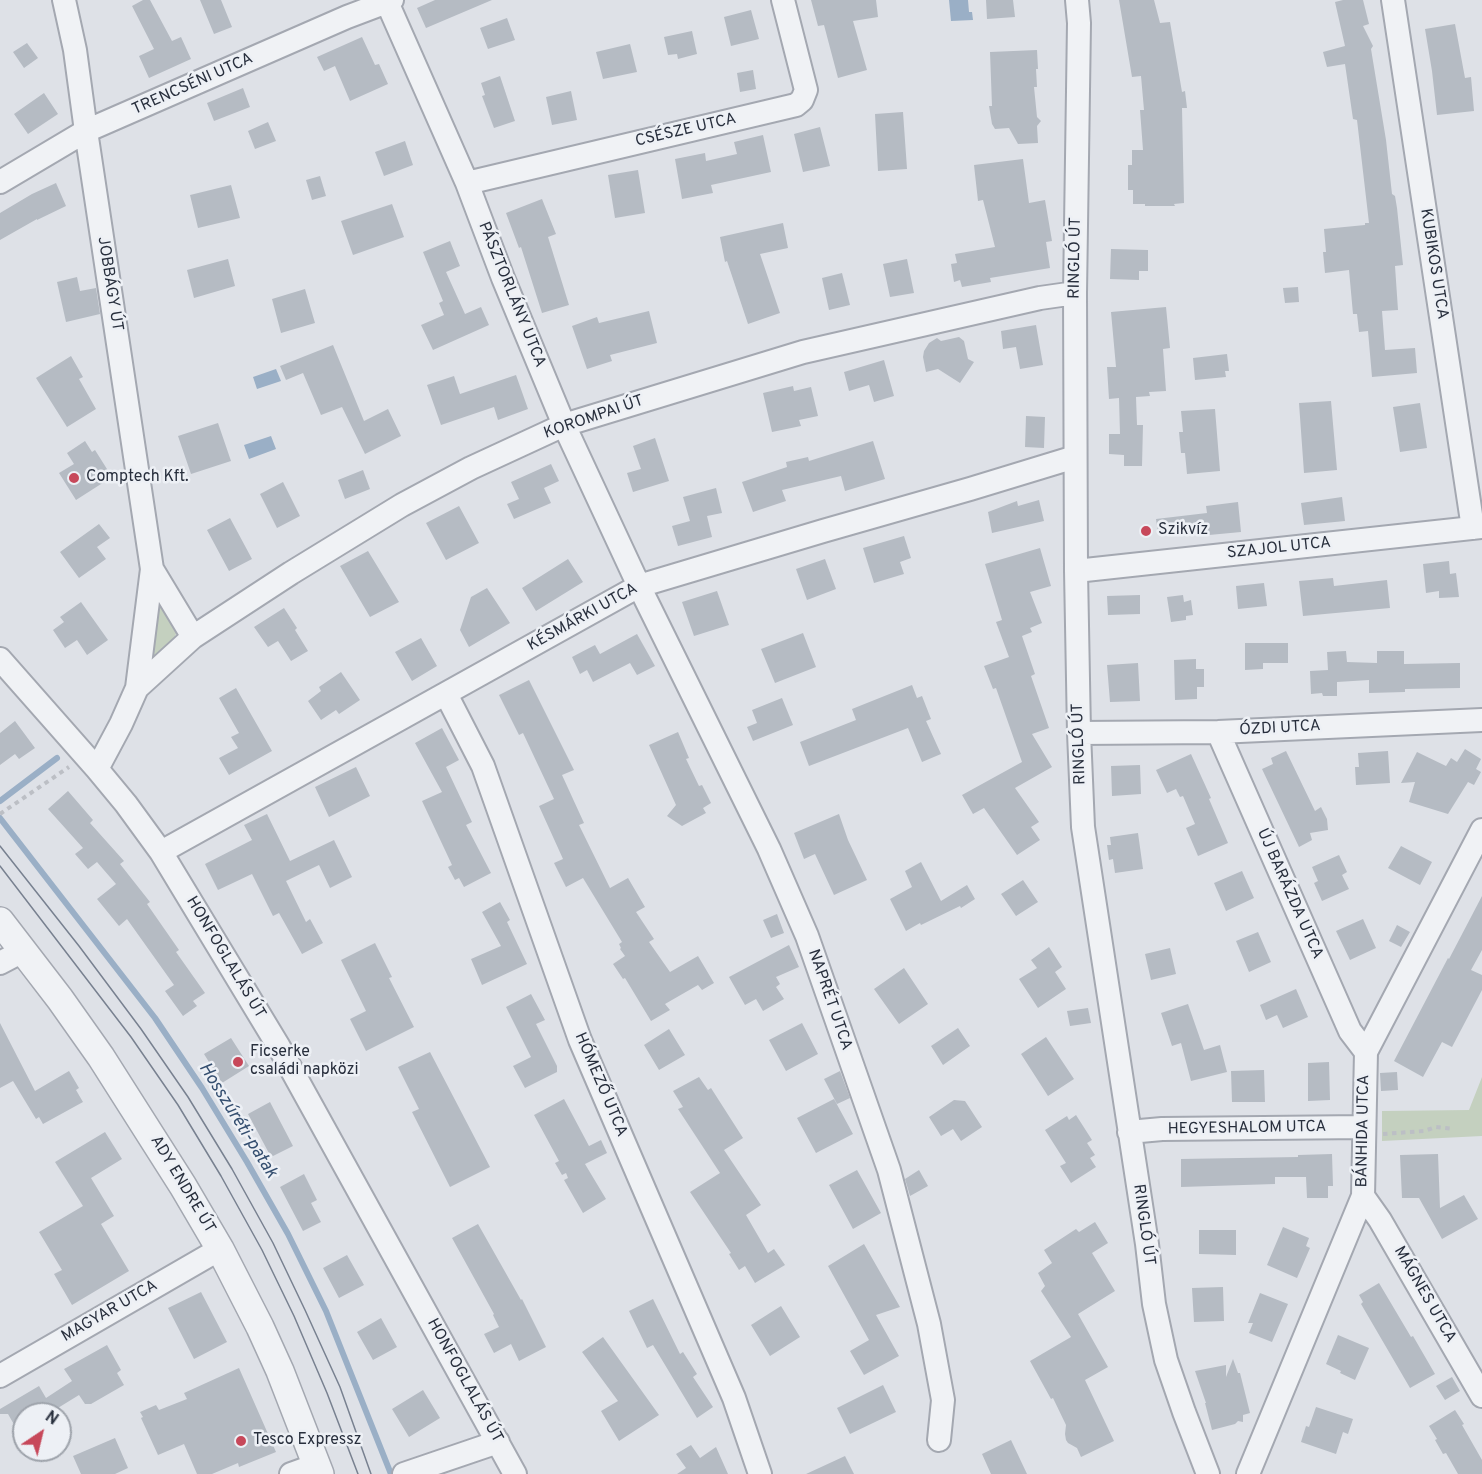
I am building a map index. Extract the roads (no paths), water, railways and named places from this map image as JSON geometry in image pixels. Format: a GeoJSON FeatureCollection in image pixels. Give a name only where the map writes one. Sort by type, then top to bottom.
{"type":"FeatureCollection","features":[{"type":"Feature","properties":{"kind":"street","name":"JOBBÁGY ÚT"},"geometry":{"type":"LineString","coordinates":[[64,0],[75,50],[152,569],[137,688],[122,724],[91,762]]}},
{"type":"Feature","properties":{"kind":"street","name":"CSÉSZE UTCA"},"geometry":{"type":"LineString","coordinates":[[467,183],[796,105],[802,100],[806,90],[783,0]]}},
{"type":"Feature","properties":{"kind":"street","name":"RINGLÓ ÚT"},"geometry":{"type":"LineString","coordinates":[[1077,0],[1079,23],[1075,457],[1079,733],[1083,827],[1147,1244],[1154,1304],[1166,1360],[1208,1474]]}},
{"type":"Feature","properties":{"kind":"street","name":"KUBIKOS UTCA"},"geometry":{"type":"LineString","coordinates":[[1393,0],[1478,528]]}},
{"type":"Feature","properties":{"kind":"street","name":"TRENCSÉNI UTCA"},"geometry":{"type":"LineString","coordinates":[[0,182],[86,131],[347,17],[390,1]]}},
{"type":"Feature","properties":{"kind":"street","name":"PÁSZTORLÁNY UTCA"},"geometry":{"type":"LineString","coordinates":[[390,1],[467,183],[507,288],[564,425],[639,586]]}},
{"type":"Feature","properties":{"kind":"street","name":"KOROMPAI ÚT"},"geometry":{"type":"LineString","coordinates":[[137,688],[193,637],[291,573],[402,505],[471,468],[564,425],[803,352],[1040,298],[1075,293]]}},
{"type":"Feature","properties":{"kind":"street","name":"KÉSMÁRKI UTCA"},"geometry":{"type":"LineString","coordinates":[[161,852],[639,586],[1075,457]]}},
{"type":"Feature","properties":{"kind":"street","name":"SZAJOL UTCA"},"geometry":{"type":"LineString","coordinates":[[1076,571],[1478,528]]}},
{"type":"Feature","properties":{"kind":"street","name":"JOBBÁGY ÚT"},"geometry":{"type":"LineString","coordinates":[[152,569],[193,637]]}},
{"type":"Feature","properties":{"kind":"street","name":"NAPRÉT UTCA"},"geometry":{"type":"LineString","coordinates":[[639,586],[769,849],[807,936],[889,1170],[928,1324],[943,1400],[939,1440]]}},
{"type":"Feature","properties":{"kind":"street","name":"HONFOGLALÁS ÚT"},"geometry":{"type":"LineString","coordinates":[[0,659],[91,762],[126,804],[161,852],[279,1047],[515,1474]]}},
{"type":"Feature","properties":{"kind":"street","name":"HÓMEZŐ UTCA"},"geometry":{"type":"LineString","coordinates":[[446,694],[483,766],[580,1040],[734,1398],[760,1474]]}},
{"type":"Feature","properties":{"kind":"street","name":"ÓZDI UTCA"},"geometry":{"type":"LineString","coordinates":[[1079,733],[1218,732],[1482,720]]}},
{"type":"Feature","properties":{"kind":"street","name":"ÚJ BARÁZDA UTCA"},"geometry":{"type":"LineString","coordinates":[[1218,732],[1350,1031],[1366,1052]]}},
{"type":"Feature","properties":{"kind":"street","name":"BÁNHIDA UTCA"},"geometry":{"type":"LineString","coordinates":[[1248,1474],[1363,1196],[1373,1131],[1366,1052],[1482,830]]}},
{"type":"Feature","properties":{"kind":"street","name":"ADY ENDRE ÚT"},"geometry":{"type":"LineString","coordinates":[[0,921],[12,957],[101,1057],[151,1133],[220,1249],[280,1371],[318,1469]]}},
{"type":"Feature","properties":{"kind":"street","name":"HEGYESHALOM UTCA"},"geometry":{"type":"LineString","coordinates":[[1129,1132],[1162,1129],[1373,1131]]}},
{"type":"Feature","properties":{"kind":"street","name":"MÁGNES UTCA"},"geometry":{"type":"LineString","coordinates":[[1363,1196],[1380,1220],[1482,1396]]}},
{"type":"Feature","properties":{"kind":"street","name":"MAGYAR UTCA"},"geometry":{"type":"LineString","coordinates":[[0,1376],[220,1249]]}},
{"type":"Feature","properties":{"kind":"street"},"geometry":{"type":"LineString","coordinates":[[404,1474],[498,1442]]}},
{"type":"Feature","properties":{"kind":"street"},"geometry":{"type":"LineString","coordinates":[[291,1474],[318,1469]]}},
{"type":"Feature","properties":{"kind":"water"},"geometry":{"type":"Polygon","coordinates":[[[949,0],[968,0],[969,12],[972,12],[973,20],[951,21],[949,0]]]}},
{"type":"Feature","properties":{"kind":"water"},"geometry":{"type":"Polygon","coordinates":[[[276,369],[281,381],[257,389],[253,377],[276,369]]]}},
{"type":"Feature","properties":{"kind":"water"},"geometry":{"type":"Polygon","coordinates":[[[271,436],[276,449],[249,459],[244,445],[271,436]]]}},
{"type":"Feature","properties":{"kind":"waterway"},"geometry":{"type":"LineString","coordinates":[[0,801],[57,758]]}},
{"type":"Feature","properties":{"kind":"waterway","name":"Hosszúréti-patak"},"geometry":{"type":"LineString","coordinates":[[0,818],[155,1018],[202,1088],[247,1162],[288,1234],[326,1311],[391,1474]]}},
{"type":"Feature","properties":{"kind":"tram line"},"geometry":{"type":"LineString","coordinates":[[0,846],[141,1029],[188,1097],[232,1169],[273,1243],[305,1310],[340,1387],[371,1474]]}},
{"type":"Feature","properties":{"kind":"tram line"},"geometry":{"type":"LineString","coordinates":[[0,866],[131,1037],[178,1105],[221,1176],[262,1250],[294,1316],[358,1474]]}},
{"type":"Feature","properties":{"kind":"place","name":"Comptech Kft."},"geometry":{"type":"Point","coordinates":[74,478]}},
{"type":"Feature","properties":{"kind":"place","name":"Szikvíz"},"geometry":{"type":"Point","coordinates":[1146,531]}},
{"type":"Feature","properties":{"kind":"place","name":"Ficserke családi napközi"},"geometry":{"type":"Point","coordinates":[238,1062]}},
{"type":"Feature","properties":{"kind":"place","name":"Tesco Expressz"},"geometry":{"type":"Point","coordinates":[241,1441]}}]}
